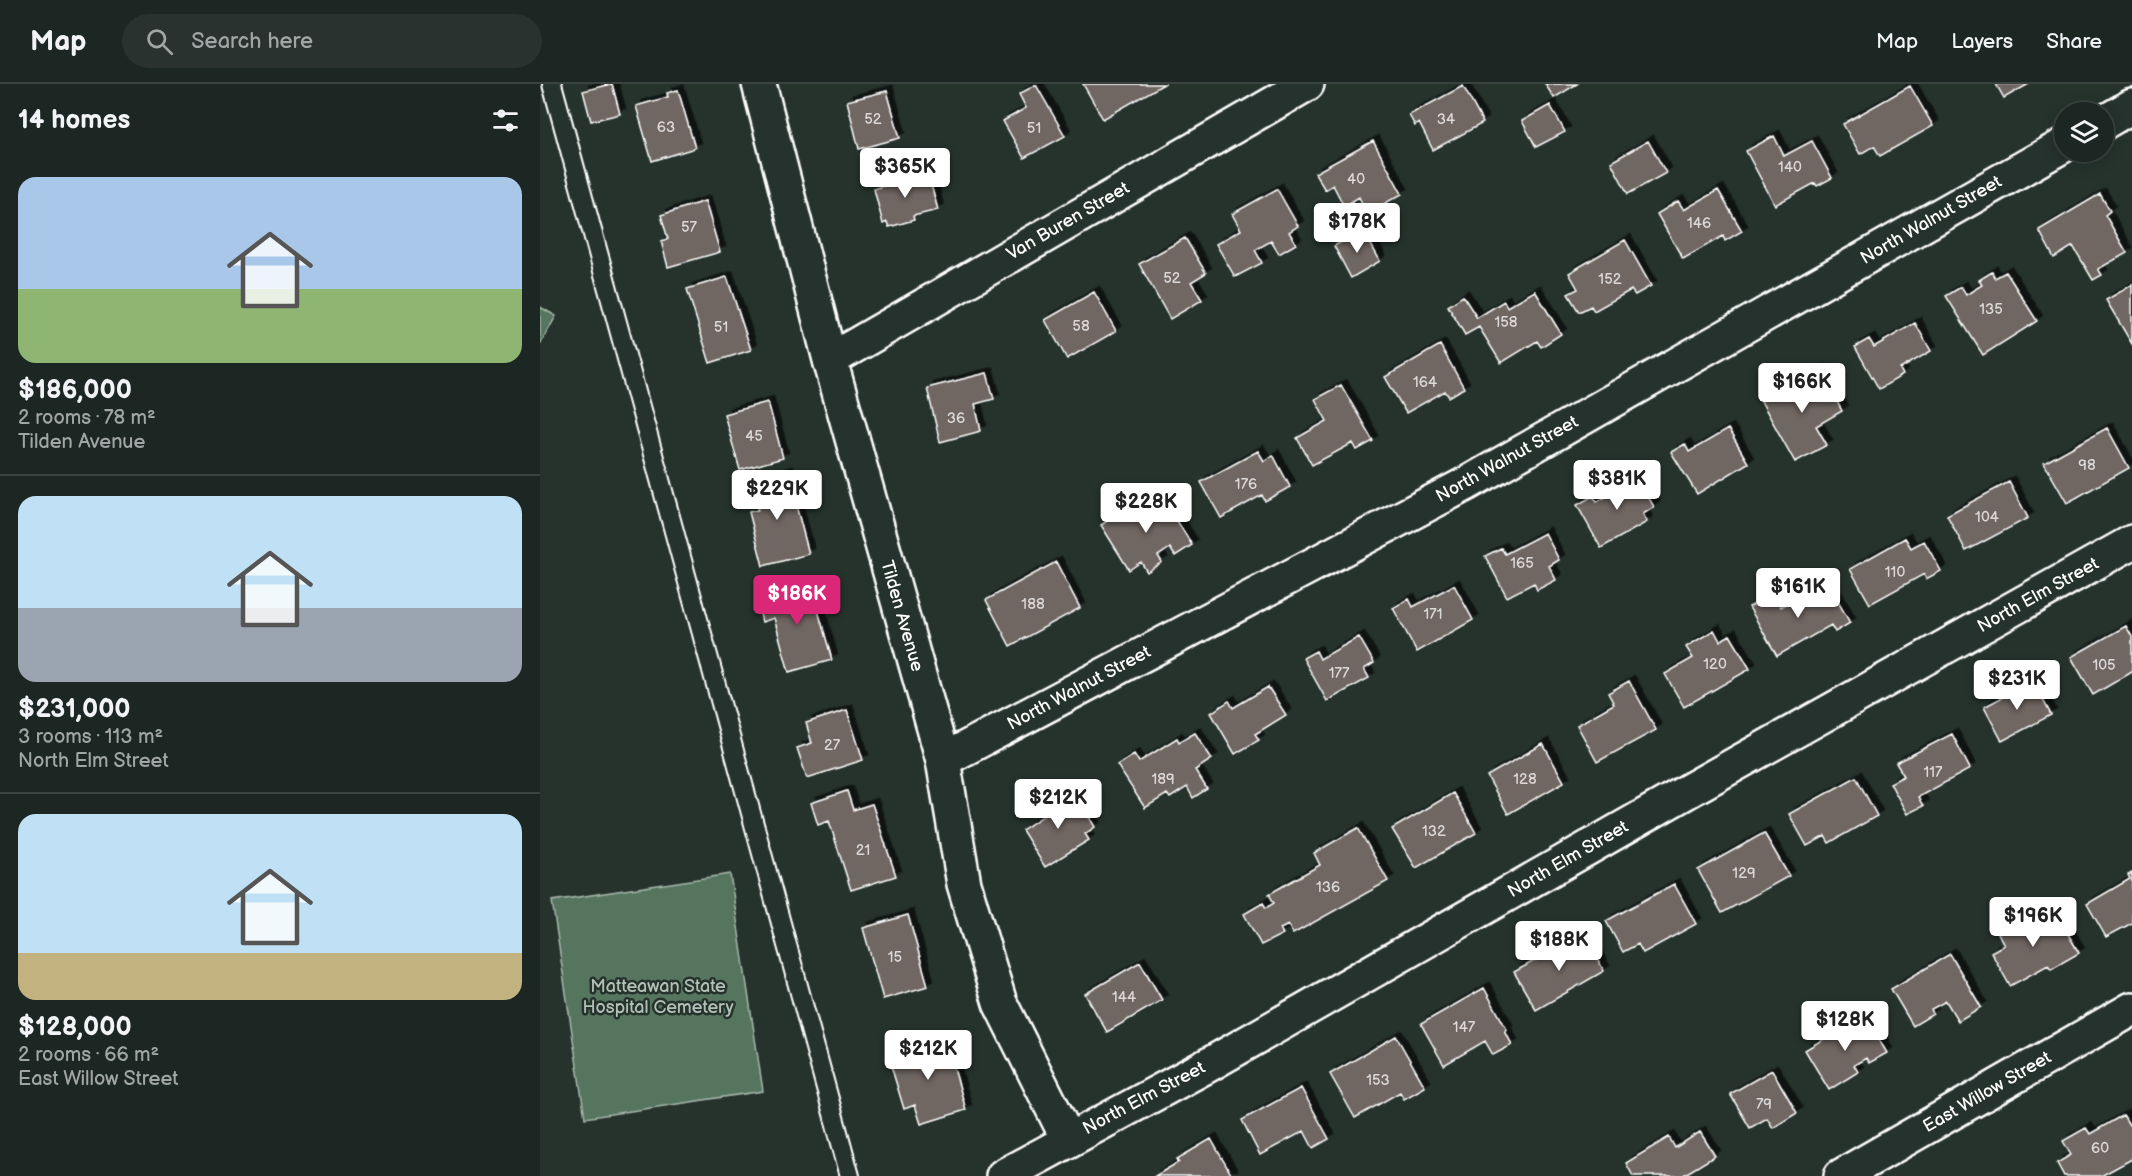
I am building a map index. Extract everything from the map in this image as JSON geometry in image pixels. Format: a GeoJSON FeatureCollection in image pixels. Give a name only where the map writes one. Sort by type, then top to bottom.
{"type":"FeatureCollection","features":[{"type":"Feature","properties":{"kind":"street","name":"Tilden Avenue"},"geometry":{"type":"LineString","coordinates":[[759,84],[830,360],[943,760],[964,884],[1000,1003],[1068,1139]]}},
{"type":"Feature","properties":{"kind":"street","name":"Van Buren Street"},"geometry":{"type":"LineString","coordinates":[[830,360],[1307,84]]}},
{"type":"Feature","properties":{"kind":"street"},"geometry":{"type":"LineString","coordinates":[[2114,116],[2132,105],[2121,84]]}},
{"type":"Feature","properties":{"kind":"street","name":"North Walnut Street"},"geometry":{"type":"LineString","coordinates":[[943,760],[1466,484],[2054,151]]}},
{"type":"Feature","properties":{"kind":"street","name":"North Elm Street"},"geometry":{"type":"LineString","coordinates":[[1003,1176],[1210,1064],[1692,788],[2132,542]]}},
{"type":"Feature","properties":{"kind":"street","name":"East Willow Street"},"geometry":{"type":"LineString","coordinates":[[1841,1176],[2132,1009]]}},
{"type":"Feature","properties":{"kind":"lane"},"geometry":{"type":"LineString","coordinates":[[552,84],[850,1176]]}},
{"type":"Feature","properties":{"kind":"green space"},"geometry":{"type":"Polygon","coordinates":[[[540,307],[556,316],[540,345],[540,307]]]}},
{"type":"Feature","properties":{"kind":"green space","name":"Matteawan State Hospital Cemetery"},"geometry":{"type":"Polygon","coordinates":[[[730,874],[763,1091],[585,1118],[552,901],[730,874]]]}},
{"type":"Feature","properties":{"kind":"building"},"geometry":{"type":"Polygon","coordinates":[[[612,84],[620,114],[591,121],[583,91],[612,84]]]}},
{"type":"Feature","properties":{"kind":"building"},"geometry":{"type":"Polygon","coordinates":[[[1083,84],[1164,84],[1103,119],[1083,84]]]}},
{"type":"Feature","properties":{"kind":"building"},"geometry":{"type":"Polygon","coordinates":[[[1545,84],[1577,84],[1554,98],[1545,84]]]}},
{"type":"Feature","properties":{"kind":"building"},"geometry":{"type":"Polygon","coordinates":[[[1996,84],[2029,84],[2004,98],[1996,84]]]}},
{"type":"Feature","properties":{"kind":"building"},"geometry":{"type":"Polygon","coordinates":[[[1036,85],[1065,136],[1024,158],[1003,121],[1026,108],[1019,94],[1036,85]]]}},
{"type":"Feature","properties":{"kind":"building"},"geometry":{"type":"Polygon","coordinates":[[[1463,86],[1483,123],[1433,150],[1419,123],[1415,126],[1409,115],[1463,86]]]}},
{"type":"Feature","properties":{"kind":"building"},"geometry":{"type":"Polygon","coordinates":[[[1910,86],[1933,126],[1880,156],[1874,146],[1860,154],[1843,124],[1910,86]]]}},
{"type":"Feature","properties":{"kind":"building"},"geometry":{"type":"Polygon","coordinates":[[[678,90],[695,148],[652,161],[636,106],[668,97],[667,93],[678,90]]]}},
{"type":"Feature","properties":{"kind":"building"},"geometry":{"type":"Polygon","coordinates":[[[887,91],[900,138],[859,149],[847,101],[887,91]]]}},
{"type":"Feature","properties":{"kind":"building"},"geometry":{"type":"Polygon","coordinates":[[[1550,105],[1565,132],[1536,147],[1522,121],[1550,105]]]}},
{"type":"Feature","properties":{"kind":"building"},"geometry":{"type":"Polygon","coordinates":[[[1774,136],[1784,156],[1812,141],[1832,178],[1817,186],[1815,183],[1775,205],[1746,151],[1774,136]]]}},
{"type":"Feature","properties":{"kind":"building"},"geometry":{"type":"Polygon","coordinates":[[[1373,141],[1402,194],[1367,213],[1359,197],[1344,206],[1333,185],[1325,190],[1315,173],[1373,141]]]}},
{"type":"Feature","properties":{"kind":"building"},"geometry":{"type":"Polygon","coordinates":[[[1648,141],[1666,173],[1628,194],[1611,162],[1648,141]]]}},
{"type":"Feature","properties":{"kind":"building"},"geometry":{"type":"Polygon","coordinates":[[[904,173],[906,180],[928,174],[938,210],[913,216],[914,220],[889,227],[887,222],[883,224],[874,189],[885,185],[883,179],[904,173]]]}},
{"type":"Feature","properties":{"kind":"building"},"geometry":{"type":"Polygon","coordinates":[[[1277,189],[1298,226],[1289,232],[1296,244],[1279,254],[1271,241],[1255,250],[1262,263],[1235,277],[1216,244],[1241,230],[1232,214],[1277,189]]]}},
{"type":"Feature","properties":{"kind":"building"},"geometry":{"type":"Polygon","coordinates":[[[1718,190],[1742,231],[1725,241],[1723,236],[1683,259],[1657,214],[1678,201],[1684,210],[1718,190]]]}},
{"type":"Feature","properties":{"kind":"building"},"geometry":{"type":"Polygon","coordinates":[[[2100,194],[2110,211],[2105,215],[2127,253],[2098,269],[2102,275],[2093,280],[2073,246],[2054,258],[2039,230],[2100,194]]]}},
{"type":"Feature","properties":{"kind":"building"},"geometry":{"type":"Polygon","coordinates":[[[705,201],[720,252],[668,267],[661,241],[668,239],[661,215],[705,201]]]}},
{"type":"Feature","properties":{"kind":"building"},"geometry":{"type":"Polygon","coordinates":[[[1363,230],[1380,261],[1351,278],[1334,246],[1363,230]]]}},
{"type":"Feature","properties":{"kind":"building"},"geometry":{"type":"Polygon","coordinates":[[[1185,238],[1206,273],[1191,282],[1202,300],[1170,319],[1139,264],[1185,238]]]}},
{"type":"Feature","properties":{"kind":"building"},"geometry":{"type":"Polygon","coordinates":[[[1625,240],[1651,286],[1635,295],[1631,290],[1594,311],[1591,306],[1579,312],[1568,294],[1578,289],[1569,273],[1625,240]]]}},
{"type":"Feature","properties":{"kind":"building"},"geometry":{"type":"Polygon","coordinates":[[[1992,272],[1995,278],[2006,272],[2037,321],[1983,355],[1946,296],[1961,287],[1966,295],[1982,285],[1979,280],[1992,272]]]}},
{"type":"Feature","properties":{"kind":"building"},"geometry":{"type":"Polygon","coordinates":[[[727,277],[751,350],[710,363],[687,289],[727,277]]]}},
{"type":"Feature","properties":{"kind":"building"},"geometry":{"type":"Polygon","coordinates":[[[2132,285],[2132,344],[2106,300],[2132,285]]]}},
{"type":"Feature","properties":{"kind":"building"},"geometry":{"type":"Polygon","coordinates":[[[1535,291],[1561,334],[1541,347],[1537,341],[1501,363],[1479,327],[1465,335],[1448,306],[1463,296],[1477,318],[1504,301],[1507,307],[1535,291]]]}},
{"type":"Feature","properties":{"kind":"building"},"geometry":{"type":"Polygon","coordinates":[[[1094,292],[1116,331],[1067,359],[1045,320],[1094,292]]]}},
{"type":"Feature","properties":{"kind":"building"},"geometry":{"type":"Polygon","coordinates":[[[1915,323],[1931,351],[1900,369],[1903,375],[1879,389],[1855,347],[1869,339],[1874,347],[1915,323]]]}},
{"type":"Feature","properties":{"kind":"building"},"geometry":{"type":"Polygon","coordinates":[[[1440,345],[1464,388],[1449,397],[1445,391],[1406,413],[1385,377],[1440,345]]]}},
{"type":"Feature","properties":{"kind":"building"},"geometry":{"type":"Polygon","coordinates":[[[1819,369],[1842,411],[1816,426],[1827,445],[1795,462],[1761,401],[1819,369]]]}},
{"type":"Feature","properties":{"kind":"building"},"geometry":{"type":"Polygon","coordinates":[[[987,373],[994,399],[975,404],[981,431],[940,442],[927,388],[987,373]]]}},
{"type":"Feature","properties":{"kind":"building"},"geometry":{"type":"Polygon","coordinates":[[[1341,385],[1373,441],[1357,450],[1353,443],[1312,465],[1297,438],[1327,421],[1315,399],[1341,385]]]}},
{"type":"Feature","properties":{"kind":"building"},"geometry":{"type":"Polygon","coordinates":[[[768,402],[783,458],[740,470],[724,414],[768,402]]]}},
{"type":"Feature","properties":{"kind":"building"},"geometry":{"type":"Polygon","coordinates":[[[2107,428],[2129,468],[2067,503],[2044,463],[2107,428]]]}},
{"type":"Feature","properties":{"kind":"building"},"geometry":{"type":"Polygon","coordinates":[[[1728,429],[1748,463],[1697,494],[1671,452],[1685,444],[1689,452],[1728,429]]]}},
{"type":"Feature","properties":{"kind":"building"},"geometry":{"type":"Polygon","coordinates":[[[1258,451],[1264,461],[1273,455],[1290,487],[1265,501],[1262,495],[1221,518],[1201,482],[1258,451]]]}},
{"type":"Feature","properties":{"kind":"building"},"geometry":{"type":"Polygon","coordinates":[[[1633,470],[1654,507],[1643,514],[1647,522],[1601,548],[1577,505],[1593,496],[1597,502],[1623,487],[1618,480],[1633,470]]]}},
{"type":"Feature","properties":{"kind":"building"},"geometry":{"type":"Polygon","coordinates":[[[787,472],[809,554],[763,566],[749,512],[758,510],[750,483],[787,472]]]}},
{"type":"Feature","properties":{"kind":"building"},"geometry":{"type":"Polygon","coordinates":[[[2009,482],[2028,518],[1966,551],[1947,515],[2009,482]]]}},
{"type":"Feature","properties":{"kind":"building"},"geometry":{"type":"Polygon","coordinates":[[[1161,495],[1192,545],[1175,556],[1170,548],[1158,556],[1162,562],[1147,572],[1141,562],[1129,570],[1101,525],[1134,504],[1138,510],[1161,495]]]}},
{"type":"Feature","properties":{"kind":"building"},"geometry":{"type":"Polygon","coordinates":[[[1545,533],[1559,560],[1549,566],[1556,580],[1537,590],[1534,583],[1507,597],[1485,556],[1501,548],[1505,554],[1545,533]]]}},
{"type":"Feature","properties":{"kind":"building"},"geometry":{"type":"Polygon","coordinates":[[[1905,538],[1911,548],[1924,541],[1941,571],[1926,579],[1924,574],[1870,604],[1850,569],[1905,538]]]}},
{"type":"Feature","properties":{"kind":"building"},"geometry":{"type":"Polygon","coordinates":[[[1056,562],[1080,608],[1010,646],[986,600],[1056,562]]]}},
{"type":"Feature","properties":{"kind":"building"},"geometry":{"type":"Polygon","coordinates":[[[810,582],[832,660],[789,672],[774,618],[762,622],[756,598],[810,582]]]}},
{"type":"Feature","properties":{"kind":"building"},"geometry":{"type":"Polygon","coordinates":[[[1454,585],[1473,620],[1417,652],[1393,608],[1409,599],[1413,607],[1454,585]]]}},
{"type":"Feature","properties":{"kind":"building"},"geometry":{"type":"Polygon","coordinates":[[[1810,590],[1816,600],[1832,591],[1850,623],[1835,632],[1831,625],[1777,656],[1749,607],[1773,594],[1781,607],[1810,590]]]}},
{"type":"Feature","properties":{"kind":"building"},"geometry":{"type":"Polygon","coordinates":[[[2126,626],[2132,637],[2132,672],[2093,695],[2071,657],[2126,626]]]}},
{"type":"Feature","properties":{"kind":"building"},"geometry":{"type":"Polygon","coordinates":[[[1714,630],[1720,641],[1730,635],[1750,669],[1684,707],[1665,674],[1693,658],[1686,647],[1714,630]]]}},
{"type":"Feature","properties":{"kind":"building"},"geometry":{"type":"Polygon","coordinates":[[[1359,637],[1374,663],[1364,669],[1369,678],[1327,701],[1303,658],[1316,651],[1320,659],[1359,637]]]}},
{"type":"Feature","properties":{"kind":"building"},"geometry":{"type":"Polygon","coordinates":[[[1629,681],[1656,730],[1597,762],[1577,725],[1614,704],[1608,693],[1629,681]]]}},
{"type":"Feature","properties":{"kind":"building"},"geometry":{"type":"Polygon","coordinates":[[[2033,681],[2051,715],[2002,741],[1984,707],[2033,681]]]}},
{"type":"Feature","properties":{"kind":"building"},"geometry":{"type":"Polygon","coordinates":[[[1268,687],[1286,715],[1255,734],[1259,740],[1235,754],[1211,713],[1229,701],[1233,708],[1268,687]]]}},
{"type":"Feature","properties":{"kind":"building"},"geometry":{"type":"Polygon","coordinates":[[[847,710],[863,760],[807,778],[797,748],[812,743],[806,723],[847,710]]]}},
{"type":"Feature","properties":{"kind":"building"},"geometry":{"type":"Polygon","coordinates":[[[1195,733],[1212,759],[1195,770],[1207,789],[1193,798],[1187,787],[1170,798],[1167,794],[1145,808],[1117,765],[1134,754],[1139,762],[1177,738],[1179,742],[1195,733]]]}},
{"type":"Feature","properties":{"kind":"building"},"geometry":{"type":"Polygon","coordinates":[[[1952,734],[1970,769],[1918,797],[1923,806],[1907,814],[1890,783],[1904,776],[1896,763],[1952,734]]]}},
{"type":"Feature","properties":{"kind":"building"},"geometry":{"type":"Polygon","coordinates":[[[1543,744],[1564,782],[1508,814],[1487,776],[1543,744]]]}},
{"type":"Feature","properties":{"kind":"building"},"geometry":{"type":"Polygon","coordinates":[[[1856,777],[1877,816],[1829,843],[1825,836],[1807,846],[1789,814],[1856,777]]]}},
{"type":"Feature","properties":{"kind":"building"},"geometry":{"type":"Polygon","coordinates":[[[847,791],[853,810],[872,804],[896,876],[851,890],[829,821],[818,825],[811,803],[847,791]]]}},
{"type":"Feature","properties":{"kind":"building"},"geometry":{"type":"Polygon","coordinates":[[[1063,793],[1074,810],[1082,805],[1095,827],[1085,834],[1089,840],[1045,867],[1022,830],[1043,816],[1038,808],[1063,793]]]}},
{"type":"Feature","properties":{"kind":"building"},"geometry":{"type":"Polygon","coordinates":[[[1453,793],[1476,833],[1416,868],[1392,829],[1453,793]]]}},
{"type":"Feature","properties":{"kind":"building"},"geometry":{"type":"Polygon","coordinates":[[[1358,828],[1388,881],[1293,934],[1288,925],[1280,929],[1283,934],[1261,945],[1244,914],[1263,903],[1266,908],[1274,903],[1269,894],[1320,865],[1314,853],[1358,828]]]}},
{"type":"Feature","properties":{"kind":"building"},"geometry":{"type":"Polygon","coordinates":[[[1764,833],[1789,876],[1722,913],[1698,870],[1764,833]]]}},
{"type":"Feature","properties":{"kind":"building"},"geometry":{"type":"Polygon","coordinates":[[[2132,873],[2132,923],[2106,937],[2087,904],[2130,879],[2128,875],[2132,873]]]}},
{"type":"Feature","properties":{"kind":"building"},"geometry":{"type":"Polygon","coordinates":[[[1674,884],[1696,924],[1643,953],[1638,944],[1623,952],[1606,921],[1674,884]]]}},
{"type":"Feature","properties":{"kind":"building"},"geometry":{"type":"Polygon","coordinates":[[[908,915],[928,986],[883,999],[863,928],[908,915]]]}},
{"type":"Feature","properties":{"kind":"building"},"geometry":{"type":"Polygon","coordinates":[[[2030,915],[2036,926],[2057,915],[2079,953],[2051,969],[2048,965],[2010,986],[1991,952],[2004,945],[1998,933],[2030,915]]]}},
{"type":"Feature","properties":{"kind":"building"},"geometry":{"type":"Polygon","coordinates":[[[1583,934],[1604,971],[1536,1010],[1514,972],[1583,934]]]}},
{"type":"Feature","properties":{"kind":"building"},"geometry":{"type":"Polygon","coordinates":[[[1950,954],[1981,1007],[1958,1021],[1946,1001],[1931,1009],[1933,1014],[1913,1026],[1891,989],[1950,954]]]}},
{"type":"Feature","properties":{"kind":"building"},"geometry":{"type":"Polygon","coordinates":[[[1140,962],[1162,1000],[1107,1032],[1085,994],[1140,962]]]}},
{"type":"Feature","properties":{"kind":"building"},"geometry":{"type":"Polygon","coordinates":[[[1484,988],[1507,1030],[1505,1031],[1512,1045],[1493,1055],[1485,1041],[1444,1065],[1421,1024],[1484,988]]]}},
{"type":"Feature","properties":{"kind":"building"},"geometry":{"type":"Polygon","coordinates":[[[1864,1015],[1887,1053],[1869,1063],[1866,1058],[1854,1065],[1858,1072],[1829,1090],[1805,1050],[1864,1015]]]}},
{"type":"Feature","properties":{"kind":"building"},"geometry":{"type":"Polygon","coordinates":[[[1396,1036],[1425,1087],[1404,1099],[1400,1092],[1355,1118],[1330,1074],[1396,1036]]]}},
{"type":"Feature","properties":{"kind":"building"},"geometry":{"type":"Polygon","coordinates":[[[945,1037],[966,1110],[921,1124],[915,1105],[904,1109],[889,1059],[901,1056],[900,1050],[945,1037]]]}},
{"type":"Feature","properties":{"kind":"building"},"geometry":{"type":"Polygon","coordinates":[[[1772,1070],[1797,1113],[1773,1128],[1767,1118],[1750,1128],[1730,1094],[1772,1070]]]}},
{"type":"Feature","properties":{"kind":"building"},"geometry":{"type":"Polygon","coordinates":[[[1301,1088],[1329,1139],[1313,1148],[1304,1131],[1260,1155],[1242,1120],[1301,1088]]]}},
{"type":"Feature","properties":{"kind":"building"},"geometry":{"type":"Polygon","coordinates":[[[2123,1115],[2129,1125],[2132,1123],[2132,1159],[2101,1176],[2064,1176],[2057,1163],[2071,1155],[2063,1141],[2086,1128],[2090,1134],[2123,1115]]]}},
{"type":"Feature","properties":{"kind":"building"},"geometry":{"type":"Polygon","coordinates":[[[1700,1132],[1715,1156],[1682,1176],[1633,1176],[1626,1163],[1669,1137],[1675,1148],[1700,1132]]]}},
{"type":"Feature","properties":{"kind":"building"},"geometry":{"type":"Polygon","coordinates":[[[1211,1139],[1232,1176],[1155,1176],[1179,1162],[1177,1159],[1211,1139]]]}}]}
